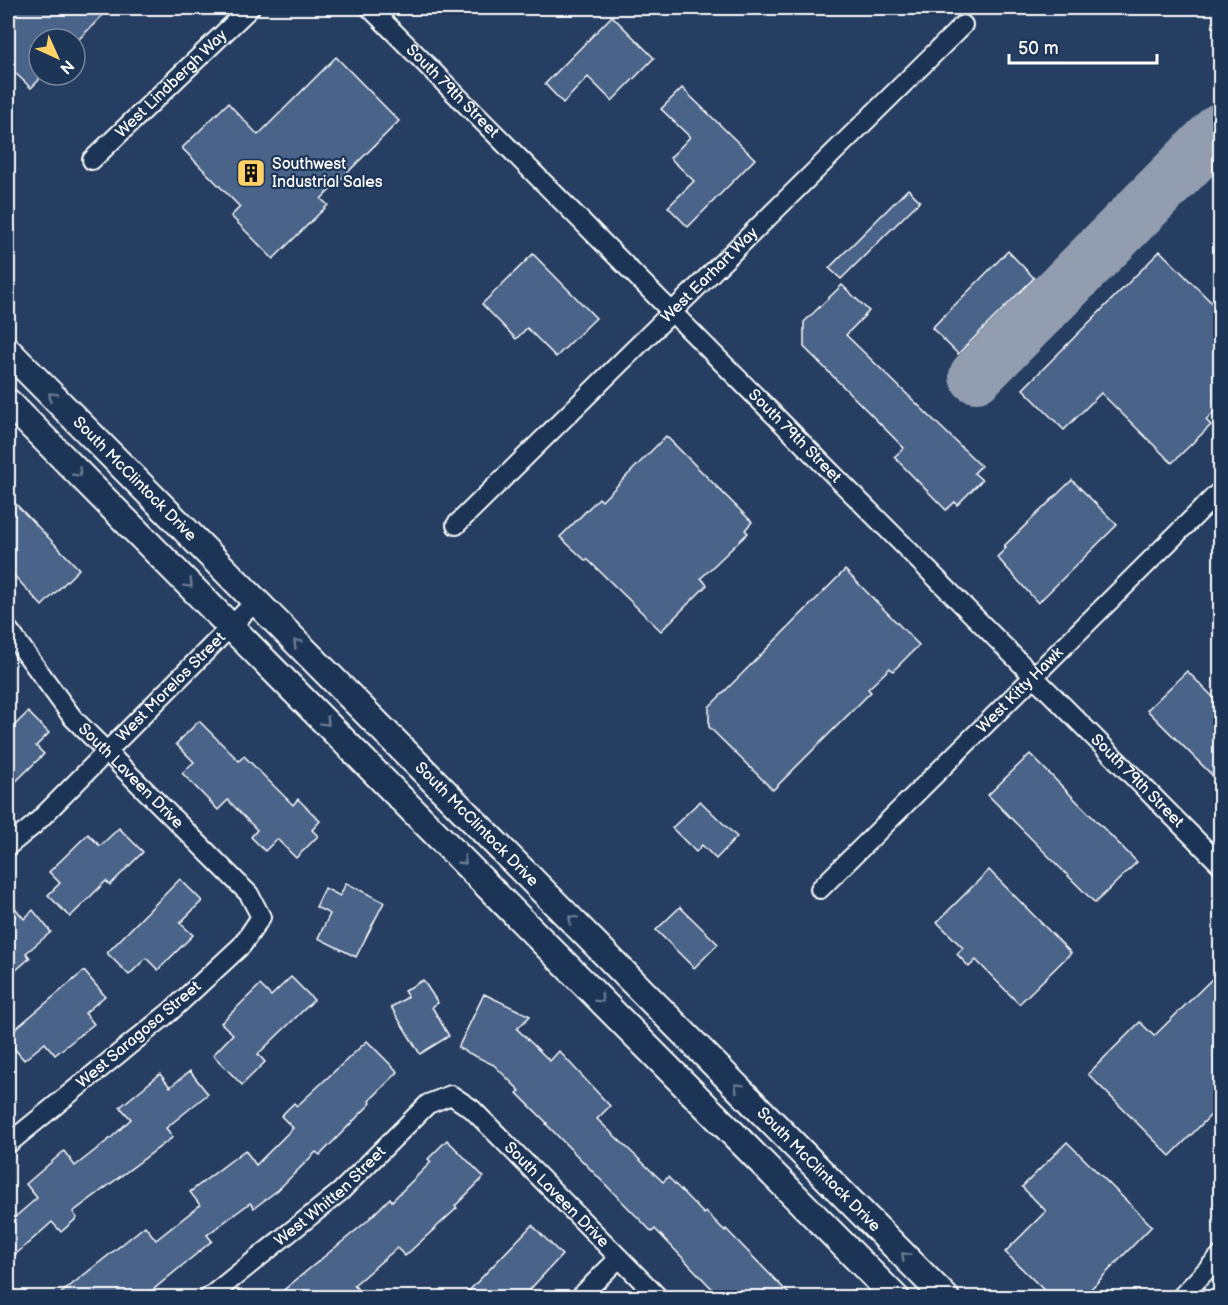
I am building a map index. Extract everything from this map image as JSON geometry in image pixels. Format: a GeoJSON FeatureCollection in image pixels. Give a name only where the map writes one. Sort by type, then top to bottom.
{"type":"FeatureCollection","features":[{"type":"Feature","properties":{"kind":"main road","name":"South McClintock Drive"},"geometry":{"type":"LineString","coordinates":[[8,351],[946,1298]]}},
{"type":"Feature","properties":{"kind":"main road"},"geometry":{"type":"LineString","coordinates":[[8,402],[896,1298]]}},
{"type":"Feature","properties":{"kind":"street","name":"West Lindbergh Way"},"geometry":{"type":"LineString","coordinates":[[92,160],[250,8]]}},
{"type":"Feature","properties":{"kind":"street","name":"South 79th Street"},"geometry":{"type":"LineString","coordinates":[[370,8],[1221,864]]}},
{"type":"Feature","properties":{"kind":"street","name":"West Earhart Way"},"geometry":{"type":"LineString","coordinates":[[456,525],[963,26]]}},
{"type":"Feature","properties":{"kind":"street","name":"West Kitty Hawk"},"geometry":{"type":"LineString","coordinates":[[820,888],[1221,492]]}},
{"type":"Feature","properties":{"kind":"street","name":"West Morelos Street"},"geometry":{"type":"LineString","coordinates":[[8,846],[34,825],[256,601]]}},
{"type":"Feature","properties":{"kind":"street","name":"South Laveen Drive"},"geometry":{"type":"LineString","coordinates":[[8,629],[73,718],[249,894],[261,917]]}},
{"type":"Feature","properties":{"kind":"street","name":"West Saragosa Street"},"geometry":{"type":"LineString","coordinates":[[8,1144],[171,1011],[242,945],[261,917]]}},
{"type":"Feature","properties":{"kind":"street","name":"South Laveen Drive"},"geometry":{"type":"LineString","coordinates":[[451,1095],[472,1109],[659,1298]]}},
{"type":"Feature","properties":{"kind":"street","name":"West Whitten Street"},"geometry":{"type":"LineString","coordinates":[[208,1298],[339,1192],[428,1104],[451,1095]]}},
{"type":"Feature","properties":{"kind":"street"},"geometry":{"type":"LineString","coordinates":[[1180,1298],[1221,1256]]}},
{"type":"Feature","properties":{"kind":"street"},"geometry":{"type":"LineString","coordinates":[[579,1298],[619,1258]]}},
{"type":"Feature","properties":{"kind":"building"},"geometry":{"type":"Polygon","coordinates":[[[8,8],[110,8],[87,31],[87,27],[27,27],[27,84],[8,66],[8,8]]]}},
{"type":"Feature","properties":{"kind":"building"},"geometry":{"type":"Polygon","coordinates":[[[612,16],[654,58],[612,101],[588,77],[563,103],[545,84],[612,16]]]}},
{"type":"Feature","properties":{"kind":"building"},"geometry":{"type":"Polygon","coordinates":[[[336,57],[399,121],[321,199],[328,205],[273,259],[231,216],[240,207],[182,148],[228,103],[258,135],[336,57]]]}},
{"type":"Feature","properties":{"kind":"building"},"geometry":{"type":"Polygon","coordinates":[[[682,88],[755,159],[688,227],[668,207],[694,181],[670,158],[690,137],[661,109],[682,88]]]}},
{"type":"Feature","properties":{"kind":"building"},"geometry":{"type":"Polygon","coordinates":[[[908,189],[920,201],[841,279],[829,268],[908,189]]]}},
{"type":"Feature","properties":{"kind":"building"},"geometry":{"type":"Polygon","coordinates":[[[1008,251],[1034,278],[958,354],[932,328],[1008,251]]]}},
{"type":"Feature","properties":{"kind":"building"},"geometry":{"type":"Polygon","coordinates":[[[1160,251],[1221,312],[1221,406],[1206,420],[1211,425],[1172,463],[1101,393],[1064,430],[1023,389],[1160,251]]]}},
{"type":"Feature","properties":{"kind":"building"},"geometry":{"type":"Polygon","coordinates":[[[533,254],[596,318],[556,357],[527,328],[516,339],[482,304],[533,254]]]}},
{"type":"Feature","properties":{"kind":"building"},"geometry":{"type":"Polygon","coordinates":[[[842,285],[869,311],[846,335],[981,466],[974,473],[982,480],[957,505],[955,502],[946,510],[894,457],[904,448],[804,347],[804,322],[842,285]]]}},
{"type":"Feature","properties":{"kind":"building"},"geometry":{"type":"Polygon","coordinates":[[[666,436],[752,522],[745,530],[748,533],[701,578],[707,585],[661,631],[587,559],[586,561],[560,537],[599,498],[602,501],[666,436]]]}},
{"type":"Feature","properties":{"kind":"building"},"geometry":{"type":"Polygon","coordinates":[[[1072,480],[1117,525],[1038,603],[997,557],[1006,548],[1004,546],[1072,480]]]}},
{"type":"Feature","properties":{"kind":"building"},"geometry":{"type":"Polygon","coordinates":[[[8,496],[79,569],[42,606],[8,569],[8,496]]]}},
{"type":"Feature","properties":{"kind":"building"},"geometry":{"type":"Polygon","coordinates":[[[845,570],[919,645],[893,671],[890,668],[868,689],[871,692],[773,790],[709,727],[709,707],[845,570]]]}},
{"type":"Feature","properties":{"kind":"building"},"geometry":{"type":"Polygon","coordinates":[[[1187,671],[1221,705],[1221,784],[1147,710],[1187,671]]]}},
{"type":"Feature","properties":{"kind":"building"},"geometry":{"type":"Polygon","coordinates":[[[28,712],[49,733],[36,746],[44,754],[8,789],[8,732],[28,712]]]}},
{"type":"Feature","properties":{"kind":"building"},"geometry":{"type":"Polygon","coordinates":[[[199,721],[239,761],[244,756],[293,805],[298,799],[320,821],[312,830],[318,836],[296,858],[277,839],[265,851],[251,837],[257,830],[228,800],[218,810],[182,773],[194,762],[176,744],[199,721]]]}},
{"type":"Feature","properties":{"kind":"building"},"geometry":{"type":"Polygon","coordinates":[[[1030,754],[1137,862],[1095,903],[988,795],[1030,754]]]}},
{"type":"Feature","properties":{"kind":"building"},"geometry":{"type":"Polygon","coordinates":[[[700,801],[737,837],[716,859],[702,845],[696,852],[672,828],[700,801]]]}},
{"type":"Feature","properties":{"kind":"building"},"geometry":{"type":"Polygon","coordinates":[[[119,828],[143,852],[110,885],[106,881],[70,917],[48,895],[60,883],[49,872],[88,834],[100,846],[119,828]]]}},
{"type":"Feature","properties":{"kind":"building"},"geometry":{"type":"Polygon","coordinates":[[[989,870],[1071,953],[1019,1004],[976,960],[969,967],[957,954],[963,948],[937,922],[989,870]]]}},
{"type":"Feature","properties":{"kind":"building"},"geometry":{"type":"Polygon","coordinates":[[[180,879],[202,901],[180,923],[193,935],[158,970],[146,958],[129,975],[107,953],[180,879]]]}},
{"type":"Feature","properties":{"kind":"building"},"geometry":{"type":"Polygon","coordinates":[[[346,883],[384,902],[356,957],[318,938],[330,914],[316,907],[325,888],[340,896],[346,883]]]}},
{"type":"Feature","properties":{"kind":"building"},"geometry":{"type":"Polygon","coordinates":[[[8,899],[24,919],[33,910],[51,932],[26,953],[30,958],[8,977],[8,899]]]}},
{"type":"Feature","properties":{"kind":"building"},"geometry":{"type":"Polygon","coordinates":[[[680,907],[718,944],[694,968],[656,930],[680,907]]]}},
{"type":"Feature","properties":{"kind":"building"},"geometry":{"type":"Polygon","coordinates":[[[1221,970],[1221,1084],[1211,1094],[1221,1105],[1170,1156],[1088,1074],[1140,1022],[1154,1036],[1221,970]]]}},
{"type":"Feature","properties":{"kind":"building"},"geometry":{"type":"Polygon","coordinates":[[[84,971],[105,996],[85,1013],[94,1024],[55,1055],[45,1043],[24,1060],[8,1041],[8,1035],[84,971]]]}},
{"type":"Feature","properties":{"kind":"building"},"geometry":{"type":"Polygon","coordinates":[[[291,977],[314,1000],[258,1054],[265,1062],[242,1085],[213,1055],[233,1034],[221,1023],[260,985],[271,996],[291,977]]]}},
{"type":"Feature","properties":{"kind":"building"},"geometry":{"type":"Polygon","coordinates":[[[423,980],[438,1003],[432,1007],[449,1036],[420,1054],[391,1007],[408,997],[404,991],[423,980]]]}},
{"type":"Feature","properties":{"kind":"building"},"geometry":{"type":"Polygon","coordinates":[[[484,994],[530,1016],[517,1029],[550,1061],[559,1051],[610,1106],[597,1119],[663,1182],[668,1177],[704,1214],[706,1212],[725,1231],[726,1229],[793,1298],[721,1298],[655,1229],[652,1232],[546,1124],[517,1093],[520,1091],[494,1065],[458,1048],[484,994]]]}},
{"type":"Feature","properties":{"kind":"building"},"geometry":{"type":"Polygon","coordinates":[[[367,1041],[398,1072],[320,1155],[316,1152],[278,1190],[254,1208],[250,1203],[207,1235],[212,1241],[143,1298],[55,1298],[145,1226],[156,1240],[200,1205],[190,1192],[245,1150],[256,1165],[293,1128],[281,1116],[294,1103],[297,1106],[367,1041]]]}},
{"type":"Feature","properties":{"kind":"building"},"geometry":{"type":"Polygon","coordinates":[[[190,1071],[208,1094],[166,1128],[173,1137],[73,1212],[77,1218],[61,1232],[52,1222],[8,1261],[8,1223],[37,1198],[26,1184],[64,1151],[75,1166],[112,1137],[131,1119],[120,1107],[160,1074],[170,1087],[190,1071]]]}},
{"type":"Feature","properties":{"kind":"building"},"geometry":{"type":"Polygon","coordinates":[[[447,1140],[484,1177],[455,1206],[457,1208],[405,1256],[397,1248],[354,1285],[365,1298],[274,1298],[366,1222],[390,1198],[392,1201],[431,1162],[428,1159],[447,1140]]]}},
{"type":"Feature","properties":{"kind":"building"},"geometry":{"type":"Polygon","coordinates":[[[1067,1142],[1152,1226],[1082,1298],[1052,1298],[1005,1252],[1046,1211],[1022,1187],[1067,1142]]]}},
{"type":"Feature","properties":{"kind":"building"},"geometry":{"type":"Polygon","coordinates":[[[532,1225],[562,1255],[522,1298],[462,1298],[532,1225]]]}},
{"type":"Feature","properties":{"kind":"taxiway"},"geometry":{"type":"LineString","coordinates":[[976,376],[1220,130]]}},
{"type":"Feature","properties":{"kind":"place","name":"Southwest Industrial Sales"},"geometry":{"type":"Point","coordinates":[251,173]}}]}
